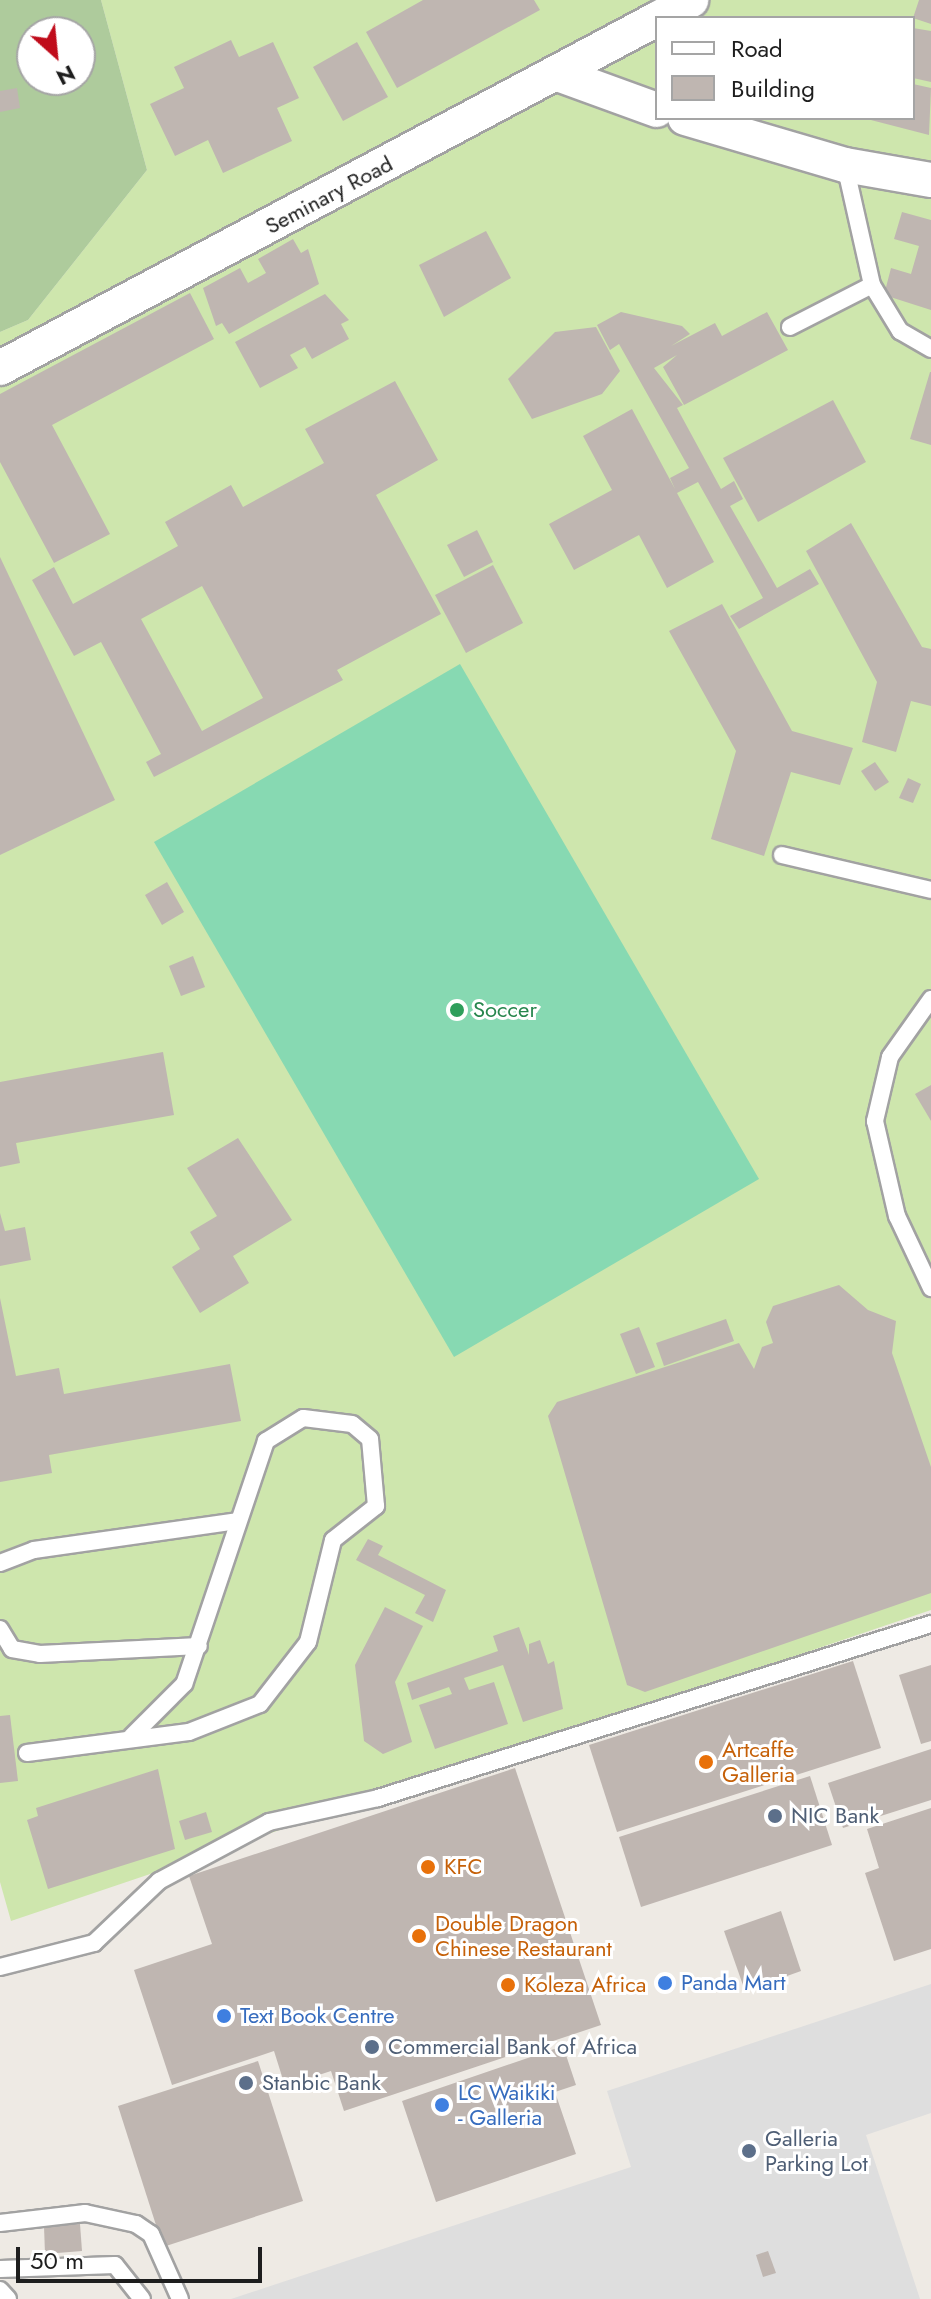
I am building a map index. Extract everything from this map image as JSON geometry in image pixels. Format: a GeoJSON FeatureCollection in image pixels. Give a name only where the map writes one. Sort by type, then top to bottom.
{"type":"FeatureCollection","features":[{"type":"Feature","properties":{"kind":"street","name":"Seminary Road"},"geometry":{"type":"LineString","coordinates":[[662,16],[691,0]]}},
{"type":"Feature","properties":{"kind":"street","name":"Seminary Road"},"geometry":{"type":"LineString","coordinates":[[0,368],[558,74],[655,20]]}},
{"type":"Feature","properties":{"kind":"street"},"geometry":{"type":"LineString","coordinates":[[558,74],[655,109]]}},
{"type":"Feature","properties":{"kind":"street"},"geometry":{"type":"LineString","coordinates":[[692,120],[845,165],[931,180]]}},
{"type":"Feature","properties":{"kind":"lane"},"geometry":{"type":"LineString","coordinates":[[845,165],[872,285],[900,331],[931,349]]}},
{"type":"Feature","properties":{"kind":"lane"},"geometry":{"type":"LineString","coordinates":[[790,327],[872,285]]}},
{"type":"Feature","properties":{"kind":"lane"},"geometry":{"type":"LineString","coordinates":[[782,855],[931,890]]}},
{"type":"Feature","properties":{"kind":"lane"},"geometry":{"type":"LineString","coordinates":[[931,999],[890,1057],[875,1121],[897,1216],[931,1288]]}},
{"type":"Feature","properties":{"kind":"lane"},"geometry":{"type":"LineString","coordinates":[[27,1753],[132,1736],[189,1732],[260,1704],[308,1642],[333,1540],[376,1506],[370,1439],[352,1424],[303,1418],[266,1441],[184,1684],[132,1736]]}},
{"type":"Feature","properties":{"kind":"lane"},"geometry":{"type":"LineString","coordinates":[[0,1563],[34,1550],[237,1521]]}},
{"type":"Feature","properties":{"kind":"lane"},"geometry":{"type":"LineString","coordinates":[[0,1967],[94,1943],[159,1881],[269,1822],[378,1798],[931,1624]]}},
{"type":"Feature","properties":{"kind":"lane"},"geometry":{"type":"LineString","coordinates":[[0,1629],[12,1649],[40,1654],[199,1646]]}},
{"type":"Feature","properties":{"kind":"lane"},"geometry":{"type":"LineString","coordinates":[[0,2223],[85,2213],[136,2224],[151,2234],[180,2299]]}},
{"type":"Feature","properties":{"kind":"lane"},"geometry":{"type":"LineString","coordinates":[[0,2269],[115,2265],[142,2299]]}},
{"type":"Feature","properties":{"kind":"lane"},"geometry":{"type":"LineString","coordinates":[[0,2290],[8,2299]]}},
{"type":"Feature","properties":{"kind":"green space"},"geometry":{"type":"Polygon","coordinates":[[[0,0],[101,0],[147,170],[28,320],[0,332],[0,0]]]}},
{"type":"Feature","properties":{"kind":"green space"},"geometry":{"type":"Polygon","coordinates":[[[101,0],[931,0],[931,1610],[11,1921],[0,1882],[0,332],[28,320],[147,170],[101,0]]]}},
{"type":"Feature","properties":{"kind":"green space","name":"Soccer"},"geometry":{"type":"Polygon","coordinates":[[[460,664],[759,1179],[454,1357],[154,842],[460,664]]]}},
{"type":"Feature","properties":{"kind":"shaded area","name":"Galleria Parking Lot"},"geometry":{"type":"Polygon","coordinates":[[[931,1984],[931,2113],[866,2135],[920,2299],[231,2299],[631,2167],[607,2091],[931,1984]]]}},
{"type":"Feature","properties":{"kind":"building"},"geometry":{"type":"Polygon","coordinates":[[[423,0],[534,0],[540,10],[397,88],[366,32],[423,0]]]}},
{"type":"Feature","properties":{"kind":"building"},"geometry":{"type":"Polygon","coordinates":[[[919,0],[931,0],[931,24],[914,16],[919,0]]]}},
{"type":"Feature","properties":{"kind":"building"},"geometry":{"type":"Polygon","coordinates":[[[915,28],[931,31],[931,82],[915,78],[915,28]]]}},
{"type":"Feature","properties":{"kind":"building"},"geometry":{"type":"Polygon","coordinates":[[[231,40],[239,57],[273,42],[299,98],[277,108],[292,141],[223,173],[208,140],[175,156],[150,104],[184,88],[174,67],[231,40]]]}},
{"type":"Feature","properties":{"kind":"building"},"geometry":{"type":"Polygon","coordinates":[[[357,42],[388,97],[343,121],[313,67],[357,42]]]}},
{"type":"Feature","properties":{"kind":"building"},"geometry":{"type":"Polygon","coordinates":[[[915,84],[931,88],[929,135],[871,120],[915,120],[915,84]]]}},
{"type":"Feature","properties":{"kind":"building"},"geometry":{"type":"Polygon","coordinates":[[[16,88],[20,108],[0,112],[0,91],[16,88]]]}},
{"type":"Feature","properties":{"kind":"building"},"geometry":{"type":"Polygon","coordinates":[[[902,212],[931,220],[931,310],[884,295],[891,268],[911,274],[919,246],[894,239],[902,212]]]}},
{"type":"Feature","properties":{"kind":"building"},"geometry":{"type":"Polygon","coordinates":[[[486,231],[511,278],[444,317],[419,265],[486,231]]]}},
{"type":"Feature","properties":{"kind":"building"},"geometry":{"type":"Polygon","coordinates":[[[293,239],[301,253],[308,249],[319,284],[229,334],[222,323],[216,326],[203,288],[240,268],[248,283],[266,273],[258,259],[293,239]]]}},
{"type":"Feature","properties":{"kind":"building"},"geometry":{"type":"Polygon","coordinates":[[[190,293],[214,339],[52,425],[110,534],[54,563],[0,462],[0,394],[190,293]]]}},
{"type":"Feature","properties":{"kind":"building"},"geometry":{"type":"Polygon","coordinates":[[[325,294],[349,320],[341,324],[349,339],[312,359],[305,347],[290,355],[298,368],[260,388],[235,342],[325,294]]]}},
{"type":"Feature","properties":{"kind":"building"},"geometry":{"type":"Polygon","coordinates":[[[621,312],[682,326],[690,334],[671,346],[715,323],[722,336],[767,312],[788,350],[684,405],[663,367],[677,355],[654,368],[683,405],[677,408],[721,489],[734,481],[743,499],[730,506],[777,588],[810,569],[819,584],[739,629],[730,616],[763,598],[698,482],[677,493],[714,562],[667,588],[639,535],[574,570],[549,524],[612,490],[583,436],[632,409],[675,489],[670,478],[689,468],[619,344],[610,350],[597,325],[621,312]]]}},
{"type":"Feature","properties":{"kind":"building"},"geometry":{"type":"Polygon","coordinates":[[[596,327],[620,371],[602,394],[532,419],[508,379],[555,332],[596,327]]]}},
{"type":"Feature","properties":{"kind":"building"},"geometry":{"type":"Polygon","coordinates":[[[931,372],[931,445],[910,439],[931,372]]]}},
{"type":"Feature","properties":{"kind":"building"},"geometry":{"type":"Polygon","coordinates":[[[395,381],[438,460],[376,495],[441,614],[337,670],[343,680],[154,777],[146,762],[161,754],[101,642],[74,656],[32,580],[54,567],[73,604],[178,546],[165,522],[231,485],[243,507],[324,463],[305,429],[395,381]],[[202,586],[141,619],[202,731],[263,698],[202,586]]]}},
{"type":"Feature","properties":{"kind":"building"},"geometry":{"type":"Polygon","coordinates":[[[833,400],[866,462],[758,522],[723,458],[833,400]]]}},
{"type":"Feature","properties":{"kind":"building"},"geometry":{"type":"Polygon","coordinates":[[[851,523],[922,647],[931,649],[931,706],[911,701],[896,752],[862,742],[877,682],[806,551],[851,523]]]}},
{"type":"Feature","properties":{"kind":"building"},"geometry":{"type":"Polygon","coordinates":[[[477,530],[493,562],[464,577],[447,545],[477,530]]]}},
{"type":"Feature","properties":{"kind":"building"},"geometry":{"type":"Polygon","coordinates":[[[0,557],[115,800],[0,855],[0,557]]]}},
{"type":"Feature","properties":{"kind":"building"},"geometry":{"type":"Polygon","coordinates":[[[493,565],[523,623],[466,653],[435,595],[493,565]]]}},
{"type":"Feature","properties":{"kind":"building"},"geometry":{"type":"Polygon","coordinates":[[[722,604],[792,731],[853,748],[840,785],[791,772],[764,856],[711,839],[736,751],[669,631],[722,604]]]}},
{"type":"Feature","properties":{"kind":"building"},"geometry":{"type":"Polygon","coordinates":[[[875,762],[889,782],[875,791],[861,771],[875,762]]]}},
{"type":"Feature","properties":{"kind":"building"},"geometry":{"type":"Polygon","coordinates":[[[908,778],[921,784],[913,803],[899,798],[908,778]]]}},
{"type":"Feature","properties":{"kind":"building"},"geometry":{"type":"Polygon","coordinates":[[[167,882],[184,912],[162,925],[145,895],[167,882]]]}},
{"type":"Feature","properties":{"kind":"building"},"geometry":{"type":"Polygon","coordinates":[[[193,956],[205,987],[181,996],[169,966],[193,956]]]}},
{"type":"Feature","properties":{"kind":"building"},"geometry":{"type":"Polygon","coordinates":[[[163,1052],[174,1115],[16,1143],[20,1163],[0,1167],[0,1082],[163,1052]]]}},
{"type":"Feature","properties":{"kind":"building"},"geometry":{"type":"Polygon","coordinates":[[[931,1085],[931,1121],[915,1094],[931,1085]]]}},
{"type":"Feature","properties":{"kind":"building"},"geometry":{"type":"Polygon","coordinates":[[[238,1138],[292,1220],[233,1256],[249,1283],[200,1313],[172,1267],[200,1249],[190,1232],[217,1216],[187,1168],[238,1138]]]}},
{"type":"Feature","properties":{"kind":"building"},"geometry":{"type":"Polygon","coordinates":[[[0,1213],[5,1231],[25,1227],[31,1260],[0,1266],[0,1213]]]}},
{"type":"Feature","properties":{"kind":"building"},"geometry":{"type":"Polygon","coordinates":[[[839,1285],[868,1310],[896,1321],[892,1353],[931,1467],[931,1593],[645,1692],[627,1685],[548,1416],[557,1402],[739,1343],[754,1369],[762,1347],[773,1343],[766,1322],[773,1306],[839,1285]]]}},
{"type":"Feature","properties":{"kind":"building"},"geometry":{"type":"Polygon","coordinates":[[[0,1298],[16,1376],[59,1368],[64,1394],[230,1364],[241,1421],[49,1455],[52,1473],[0,1482],[0,1298]]]}},
{"type":"Feature","properties":{"kind":"building"},"geometry":{"type":"Polygon","coordinates":[[[726,1319],[734,1341],[664,1366],[656,1343],[726,1319]]]}},
{"type":"Feature","properties":{"kind":"building"},"geometry":{"type":"Polygon","coordinates":[[[639,1327],[655,1367],[636,1374],[620,1334],[639,1327]]]}},
{"type":"Feature","properties":{"kind":"building"},"geometry":{"type":"Polygon","coordinates":[[[368,1539],[383,1546],[378,1555],[446,1590],[433,1622],[415,1613],[425,1595],[356,1560],[368,1539]]]}},
{"type":"Feature","properties":{"kind":"building"},"geometry":{"type":"Polygon","coordinates":[[[385,1607],[423,1626],[395,1682],[412,1742],[383,1754],[364,1741],[355,1665],[385,1607]]]}},
{"type":"Feature","properties":{"kind":"building"},"geometry":{"type":"Polygon","coordinates":[[[519,1627],[529,1655],[529,1644],[540,1640],[548,1664],[554,1661],[563,1709],[523,1722],[503,1665],[464,1678],[469,1690],[494,1682],[508,1724],[435,1749],[419,1705],[452,1694],[449,1687],[412,1700],[407,1683],[498,1651],[493,1636],[519,1627]]]}},
{"type":"Feature","properties":{"kind":"building"},"geometry":{"type":"Polygon","coordinates":[[[853,1661],[881,1748],[617,1832],[589,1745],[853,1661]]]}},
{"type":"Feature","properties":{"kind":"building"},"geometry":{"type":"Polygon","coordinates":[[[931,1665],[931,1741],[921,1744],[899,1675],[931,1665]]]}},
{"type":"Feature","properties":{"kind":"building"},"geometry":{"type":"Polygon","coordinates":[[[10,1715],[18,1781],[0,1783],[0,1716],[10,1715]]]}},
{"type":"Feature","properties":{"kind":"building"},"geometry":{"type":"Polygon","coordinates":[[[931,1749],[931,1800],[843,1828],[828,1783],[931,1749]]]}},
{"type":"Feature","properties":{"kind":"building"},"geometry":{"type":"Polygon","coordinates":[[[515,1768],[601,2025],[344,2111],[331,2071],[285,2086],[274,2051],[172,2085],[134,1970],[212,1944],[189,1876],[515,1768]]]}},
{"type":"Feature","properties":{"kind":"building"},"geometry":{"type":"Polygon","coordinates":[[[158,1769],[175,1849],[48,1889],[27,1820],[38,1816],[36,1808],[158,1769]]]}},
{"type":"Feature","properties":{"kind":"building"},"geometry":{"type":"Polygon","coordinates":[[[810,1776],[832,1845],[641,1907],[619,1837],[810,1776]]]}},
{"type":"Feature","properties":{"kind":"building"},"geometry":{"type":"Polygon","coordinates":[[[931,1808],[931,1949],[894,1961],[865,1873],[879,1868],[867,1829],[931,1808]]]}},
{"type":"Feature","properties":{"kind":"building"},"geometry":{"type":"Polygon","coordinates":[[[206,1812],[212,1832],[185,1840],[179,1821],[206,1812]]]}},
{"type":"Feature","properties":{"kind":"building"},"geometry":{"type":"Polygon","coordinates":[[[781,1911],[801,1971],[745,1991],[724,1931],[781,1911]]]}},
{"type":"Feature","properties":{"kind":"building"},"geometry":{"type":"Polygon","coordinates":[[[563,2046],[576,2085],[555,2092],[576,2154],[436,2202],[402,2101],[563,2046]]]}},
{"type":"Feature","properties":{"kind":"building"},"geometry":{"type":"Polygon","coordinates":[[[258,2061],[303,2201],[163,2247],[118,2106],[258,2061]]]}},
{"type":"Feature","properties":{"kind":"building"},"geometry":{"type":"Polygon","coordinates":[[[80,2224],[82,2251],[45,2254],[44,2226],[80,2224]]]}},
{"type":"Feature","properties":{"kind":"building"},"geometry":{"type":"Polygon","coordinates":[[[768,2251],[776,2273],[763,2277],[756,2255],[768,2251]]]}},
{"type":"Feature","properties":{"kind":"place","name":"Soccer"},"geometry":{"type":"Point","coordinates":[457,1010]}},
{"type":"Feature","properties":{"kind":"place","name":"Artcaffe Galleria"},"geometry":{"type":"Point","coordinates":[706,1762]}},
{"type":"Feature","properties":{"kind":"place","name":"NIC Bank"},"geometry":{"type":"Point","coordinates":[775,1816]}},
{"type":"Feature","properties":{"kind":"place","name":"KFC"},"geometry":{"type":"Point","coordinates":[428,1867]}},
{"type":"Feature","properties":{"kind":"place","name":"Double Dragon Chinese Restaurant"},"geometry":{"type":"Point","coordinates":[419,1936]}},
{"type":"Feature","properties":{"kind":"place","name":"Panda Mart"},"geometry":{"type":"Point","coordinates":[665,1983]}},
{"type":"Feature","properties":{"kind":"place","name":"Koleza Africa"},"geometry":{"type":"Point","coordinates":[508,1985]}},
{"type":"Feature","properties":{"kind":"place","name":"Text Book Centre"},"geometry":{"type":"Point","coordinates":[224,2016]}},
{"type":"Feature","properties":{"kind":"place","name":"Commercial Bank of Africa"},"geometry":{"type":"Point","coordinates":[372,2047]}},
{"type":"Feature","properties":{"kind":"place","name":"Stanbic Bank"},"geometry":{"type":"Point","coordinates":[246,2083]}},
{"type":"Feature","properties":{"kind":"place","name":"LC Waikiki - Galleria"},"geometry":{"type":"Point","coordinates":[442,2105]}},
{"type":"Feature","properties":{"kind":"place","name":"Galleria Parking Lot"},"geometry":{"type":"Point","coordinates":[749,2151]}}]}
